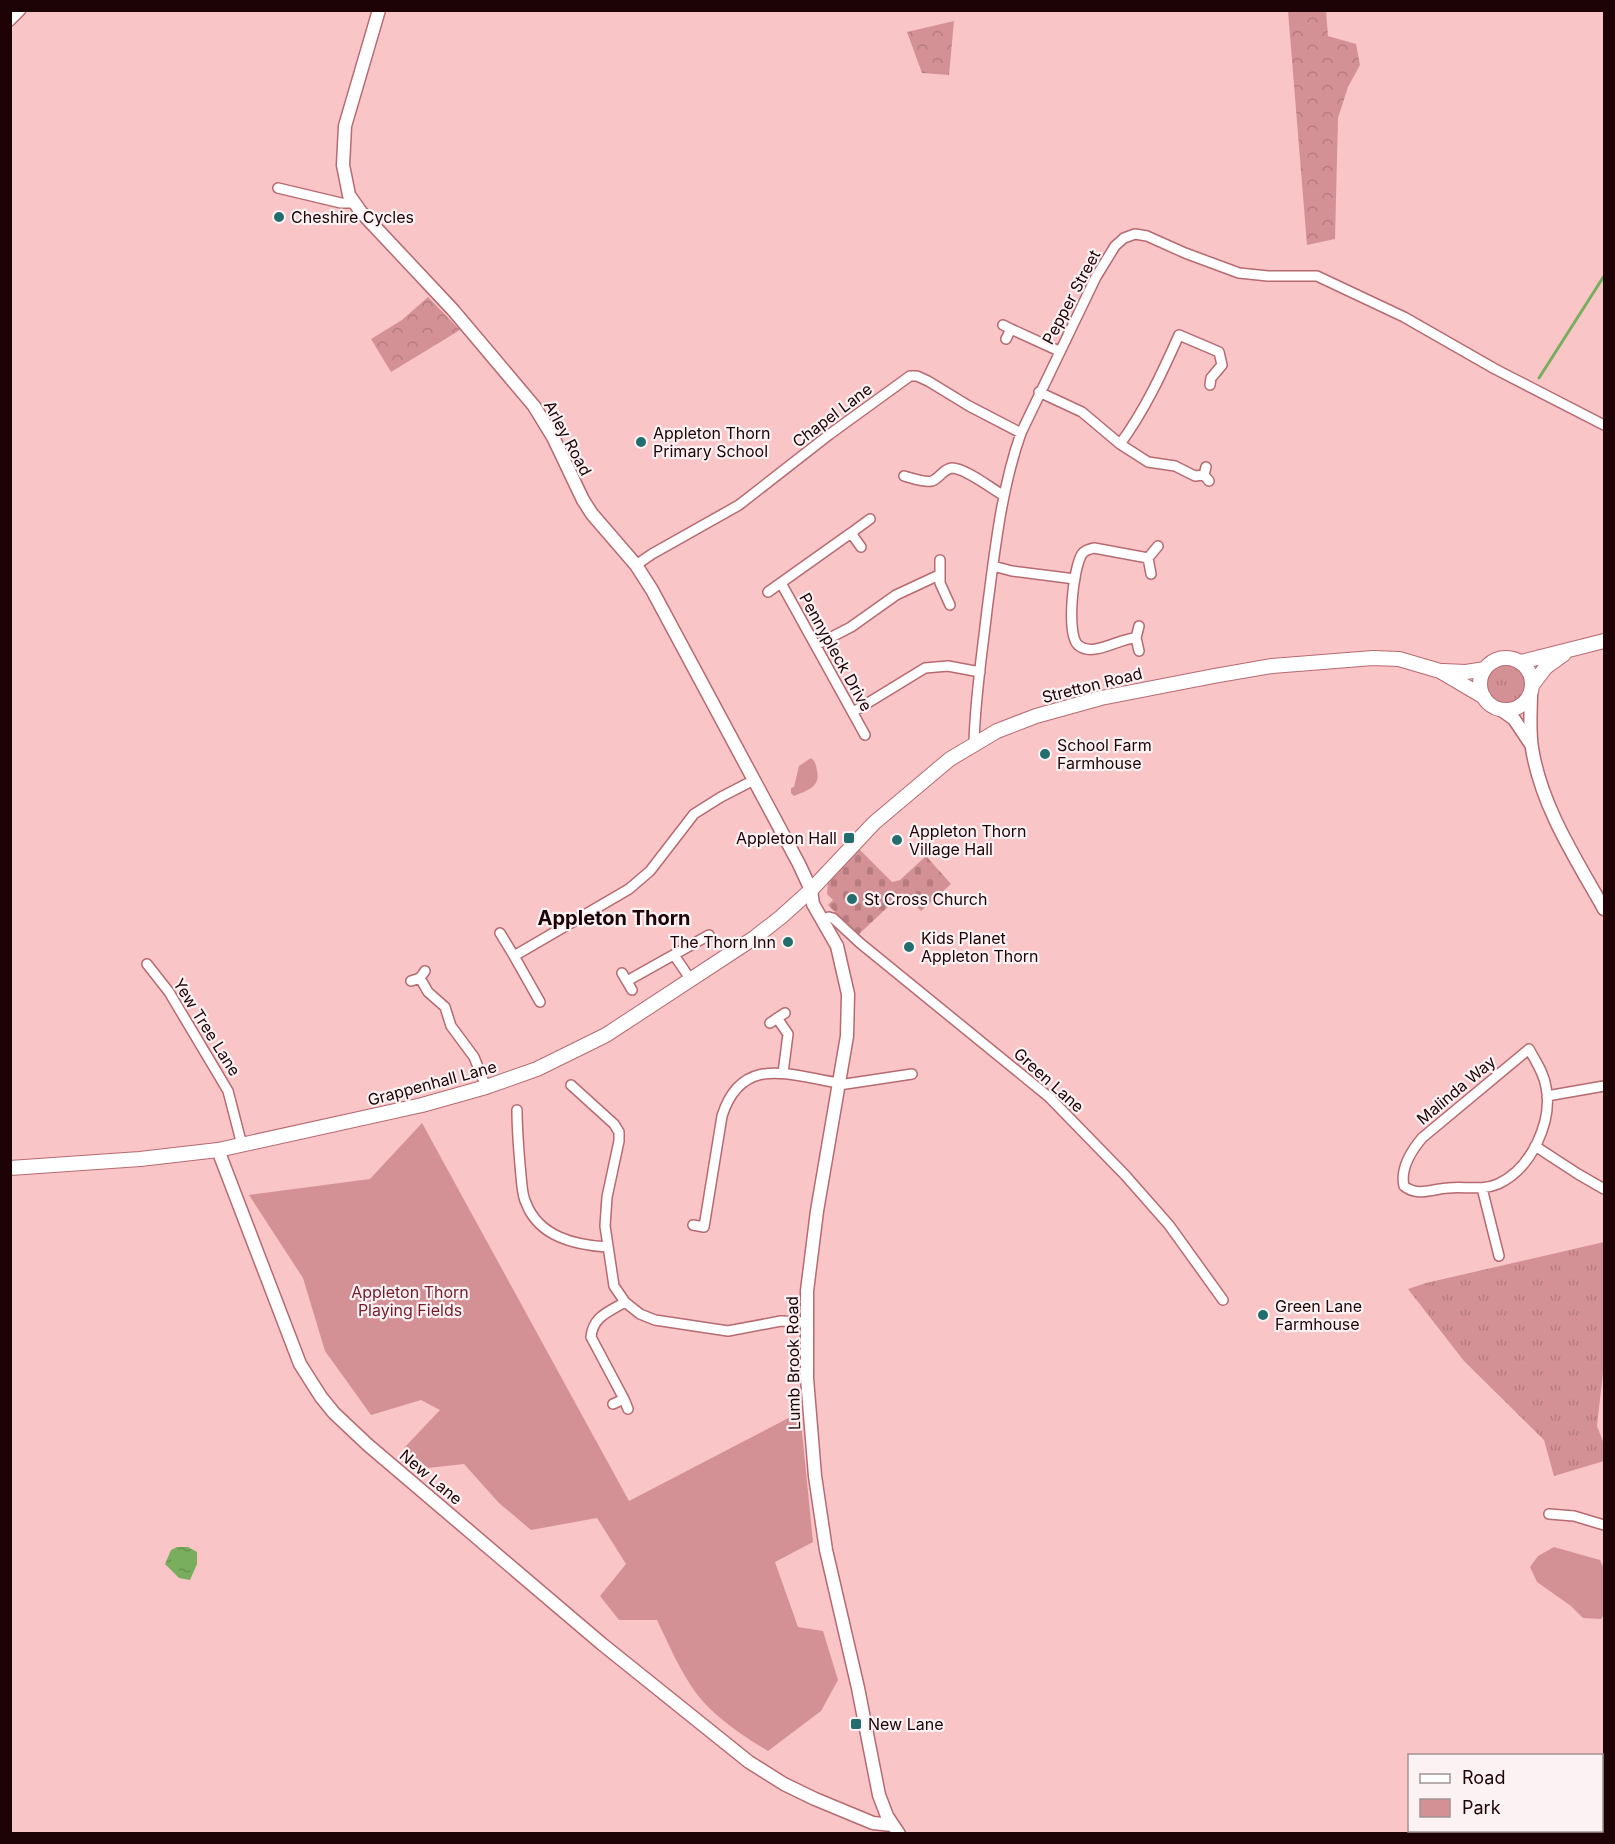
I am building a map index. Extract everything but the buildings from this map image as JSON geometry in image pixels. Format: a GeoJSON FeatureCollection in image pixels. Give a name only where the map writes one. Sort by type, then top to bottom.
{"type":"FeatureCollection","features":[{"type":"Feature","properties":{"kind":"main road"},"geometry":{"type":"LineString","coordinates":[[1521,662],[1605,641]]}},
{"type":"Feature","properties":{"kind":"main road"},"geometry":{"type":"LineString","coordinates":[[1532,688],[1532,676],[1521,662],[1506,657],[1498,659],[1485,669],[1480,683],[1488,702],[1500,709],[1515,708],[1522,705],[1546,667],[1573,648]]}},
{"type":"Feature","properties":{"kind":"main road","name":"Stretton Road"},"geometry":{"type":"LineString","coordinates":[[811,890],[874,823],[923,781],[974,743],[997,731],[1063,708],[1155,687],[1260,668],[1373,658],[1399,659],[1440,671],[1466,672],[1485,669]]}},
{"type":"Feature","properties":{"kind":"main road","name":"Stretton Road"},"geometry":{"type":"LineString","coordinates":[[1440,671],[1484,697]]}},
{"type":"Feature","properties":{"kind":"main road","name":"Grappenhall Lane"},"geometry":{"type":"LineString","coordinates":[[10,1168],[140,1159],[218,1150],[411,1107],[486,1087],[537,1070],[630,1020],[691,980],[781,917],[811,890]]}},
{"type":"Feature","properties":{"kind":"street"},"geometry":{"type":"LineString","coordinates":[[10,21],[21,10]]}},
{"type":"Feature","properties":{"kind":"street","name":"Arley Road"},"geometry":{"type":"LineString","coordinates":[[379,10],[345,126],[343,165],[346,186],[354,203],[447,302],[534,406],[553,437],[583,500],[592,514],[636,565],[652,590],[811,890]]}},
{"type":"Feature","properties":{"kind":"street"},"geometry":{"type":"LineString","coordinates":[[278,188],[341,203],[354,203]]}},
{"type":"Feature","properties":{"kind":"street","name":"Pepper Street"},"geometry":{"type":"LineString","coordinates":[[974,743],[975,698],[1003,495],[1021,433],[1096,277],[1115,246],[1124,238],[1135,234],[1147,236],[1239,273],[1268,276],[1317,276],[1404,317],[1495,369],[1605,425]]}},
{"type":"Feature","properties":{"kind":"street"},"geometry":{"type":"LineString","coordinates":[[1006,339],[1007,327],[1059,351]]}},
{"type":"Feature","properties":{"kind":"street"},"geometry":{"type":"LineString","coordinates":[[1120,444],[1159,382],[1179,335],[1224,353],[1222,365],[1211,378],[1210,385]]}},
{"type":"Feature","properties":{"kind":"street","name":"Chapel Lane"},"geometry":{"type":"LineString","coordinates":[[636,565],[739,505],[830,434],[910,376],[917,376],[928,381],[969,406],[1021,433]]}},
{"type":"Feature","properties":{"kind":"street"},"geometry":{"type":"LineString","coordinates":[[1039,392],[1082,412],[1120,444],[1148,462],[1175,466],[1195,476],[1206,474]]}},
{"type":"Feature","properties":{"kind":"street"},"geometry":{"type":"LineString","coordinates":[[904,476],[928,482],[952,468],[962,470],[1003,495]]}},
{"type":"Feature","properties":{"kind":"street"},"geometry":{"type":"LineString","coordinates":[[768,592],[870,519]]}},
{"type":"Feature","properties":{"kind":"street"},"geometry":{"type":"LineString","coordinates":[[851,533],[861,547]]}},
{"type":"Feature","properties":{"kind":"street"},"geometry":{"type":"LineString","coordinates":[[1148,558],[1158,546]]}},
{"type":"Feature","properties":{"kind":"street"},"geometry":{"type":"LineString","coordinates":[[1136,638],[1127,638],[1094,649],[1079,646],[1073,639],[1071,628],[1075,579],[1082,554],[1087,549],[1094,548],[1148,558]]}},
{"type":"Feature","properties":{"kind":"street"},"geometry":{"type":"LineString","coordinates":[[1148,558],[1151,574]]}},
{"type":"Feature","properties":{"kind":"street"},"geometry":{"type":"LineString","coordinates":[[940,560],[939,575],[950,605]]}},
{"type":"Feature","properties":{"kind":"street"},"geometry":{"type":"LineString","coordinates":[[993,566],[1012,571],[1075,579]]}},
{"type":"Feature","properties":{"kind":"street"},"geometry":{"type":"LineString","coordinates":[[816,645],[850,627],[896,595],[939,575]]}},
{"type":"Feature","properties":{"kind":"street","name":"Pennypleck Drive"},"geometry":{"type":"LineString","coordinates":[[781,583],[865,735]]}},
{"type":"Feature","properties":{"kind":"street"},"geometry":{"type":"LineString","coordinates":[[1139,626],[1136,638],[1139,651]]}},
{"type":"Feature","properties":{"kind":"street"},"geometry":{"type":"LineString","coordinates":[[853,712],[925,668],[948,666],[980,672]]}},
{"type":"Feature","properties":{"kind":"street"},"geometry":{"type":"LineString","coordinates":[[1532,688],[1532,747],[1542,791],[1566,840],[1605,909]]}},
{"type":"Feature","properties":{"kind":"street"},"geometry":{"type":"LineString","coordinates":[[1500,709],[1519,725],[1532,747]]}},
{"type":"Feature","properties":{"kind":"street"},"geometry":{"type":"LineString","coordinates":[[514,956],[629,889],[650,871],[694,814],[754,780]]}},
{"type":"Feature","properties":{"kind":"street","name":"Lumb Brook Road"},"geometry":{"type":"LineString","coordinates":[[811,890],[813,904],[824,919],[837,946],[848,994],[847,1036],[817,1211],[807,1291],[809,1414],[826,1550],[858,1688],[879,1795],[896,1829]]}},
{"type":"Feature","properties":{"kind":"street","name":"Green Lane"},"geometry":{"type":"LineString","coordinates":[[824,919],[833,918],[860,943],[1049,1097],[1125,1175],[1169,1225],[1223,1300]]}},
{"type":"Feature","properties":{"kind":"street"},"geometry":{"type":"LineString","coordinates":[[500,933],[540,1002]]}},
{"type":"Feature","properties":{"kind":"street"},"geometry":{"type":"LineString","coordinates":[[627,982],[709,934]]}},
{"type":"Feature","properties":{"kind":"street"},"geometry":{"type":"LineString","coordinates":[[674,955],[691,980]]}},
{"type":"Feature","properties":{"kind":"street","name":"Yew Tree Lane"},"geometry":{"type":"LineString","coordinates":[[147,964],[169,992],[228,1090],[242,1145]]}},
{"type":"Feature","properties":{"kind":"street"},"geometry":{"type":"LineString","coordinates":[[419,977],[428,992],[445,1007],[451,1026],[474,1057],[486,1087]]}},
{"type":"Feature","properties":{"kind":"street"},"geometry":{"type":"LineString","coordinates":[[778,1018],[788,1034],[783,1073]]}},
{"type":"Feature","properties":{"kind":"street","name":"Malinda Way"},"geometry":{"type":"LineString","coordinates":[[1482,1188],[1454,1187],[1415,1192],[1404,1186],[1402,1180],[1414,1147],[1422,1138],[1529,1049],[1544,1076],[1547,1096]]}},
{"type":"Feature","properties":{"kind":"street"},"geometry":{"type":"LineString","coordinates":[[693,1225],[704,1227],[722,1116],[727,1101],[737,1087],[750,1078],[765,1072],[783,1073],[839,1084],[912,1074]]}},
{"type":"Feature","properties":{"kind":"street"},"geometry":{"type":"LineString","coordinates":[[571,1084],[614,1124],[619,1132],[607,1197],[605,1226],[614,1286],[625,1302],[640,1314],[655,1320],[728,1331],[781,1321],[806,1322]]}},
{"type":"Feature","properties":{"kind":"street"},"geometry":{"type":"LineString","coordinates":[[1499,1256],[1482,1188],[1496,1185],[1509,1178],[1518,1170],[1535,1146],[1546,1116],[1547,1096],[1605,1086]]}},
{"type":"Feature","properties":{"kind":"street"},"geometry":{"type":"LineString","coordinates":[[517,1109],[518,1146],[525,1201],[532,1216],[543,1228],[563,1239],[586,1246],[607,1247]]}},
{"type":"Feature","properties":{"kind":"street"},"geometry":{"type":"LineString","coordinates":[[1535,1146],[1605,1189]]}},
{"type":"Feature","properties":{"kind":"street","name":"New Lane"},"geometry":{"type":"LineString","coordinates":[[218,1150],[297,1357],[310,1382],[334,1413],[368,1445],[602,1644],[749,1762],[784,1784],[815,1799],[873,1823],[896,1829]]}},
{"type":"Feature","properties":{"kind":"street"},"geometry":{"type":"LineString","coordinates":[[613,1404],[626,1404],[591,1337],[592,1327],[597,1320],[625,1302]]}},
{"type":"Feature","properties":{"kind":"street"},"geometry":{"type":"LineString","coordinates":[[1549,1514],[1574,1516],[1605,1525]]}},
{"type":"Feature","properties":{"kind":"green space"},"geometry":{"type":"Polygon","coordinates":[[[1288,11],[1326,11],[1328,36],[1356,44],[1360,65],[1348,87],[1338,118],[1335,239],[1307,245],[1288,11]]]}},
{"type":"Feature","properties":{"kind":"green space"},"geometry":{"type":"Polygon","coordinates":[[[954,21],[949,75],[922,73],[907,32],[954,21]]]}},
{"type":"Feature","properties":{"kind":"green space"},"geometry":{"type":"Polygon","coordinates":[[[428,297],[460,330],[391,372],[371,339],[402,320],[428,297]]]}},
{"type":"Feature","properties":{"kind":"green space"},"geometry":{"type":"Polygon","coordinates":[[[1508,663],[1523,669],[1529,684],[1523,699],[1508,705],[1493,699],[1487,684],[1493,669],[1508,663]]]}},
{"type":"Feature","properties":{"kind":"green space"},"geometry":{"type":"Polygon","coordinates":[[[811,758],[816,765],[817,781],[811,788],[794,796],[791,788],[794,787],[799,766],[811,758]]]}},
{"type":"Feature","properties":{"kind":"green space"},"geometry":{"type":"Polygon","coordinates":[[[859,849],[892,882],[900,880],[926,856],[951,884],[921,911],[903,893],[858,935],[828,905],[833,900],[827,894],[828,882],[859,849]]]}},
{"type":"Feature","properties":{"kind":"green space","name":"Appleton Thorn Playing Fields"},"geometry":{"type":"Polygon","coordinates":[[[422,1123],[629,1501],[800,1412],[813,1542],[775,1562],[798,1627],[823,1631],[838,1680],[821,1711],[768,1751],[729,1725],[703,1702],[685,1676],[657,1620],[619,1620],[600,1596],[626,1564],[597,1518],[531,1530],[499,1503],[464,1464],[428,1468],[404,1448],[440,1410],[421,1400],[371,1415],[325,1351],[303,1278],[249,1195],[370,1179],[422,1123]]]}},
{"type":"Feature","properties":{"kind":"green space"},"geometry":{"type":"Polygon","coordinates":[[[1604,1242],[1604,1364],[1597,1426],[1604,1444],[1604,1461],[1554,1476],[1544,1440],[1464,1361],[1408,1289],[1604,1242]]]}},
{"type":"Feature","properties":{"kind":"green space"},"geometry":{"type":"Polygon","coordinates":[[[1554,1547],[1600,1560],[1604,1569],[1604,1615],[1601,1619],[1583,1618],[1571,1606],[1537,1582],[1530,1567],[1538,1556],[1554,1547]]]}},
{"type":"Feature","properties":{"kind":"water"},"geometry":{"type":"Polygon","coordinates":[[[177,1547],[188,1547],[197,1552],[197,1564],[190,1580],[179,1578],[165,1564],[171,1550],[177,1547]]]}},
{"type":"Feature","properties":{"kind":"waterway"},"geometry":{"type":"LineString","coordinates":[[1539,378],[1604,276]]}},
{"type":"Feature","properties":{"kind":"place","name":"Cheshire Cycles"},"geometry":{"type":"Point","coordinates":[279,217]}},
{"type":"Feature","properties":{"kind":"place","name":"Appleton Thorn Primary School"},"geometry":{"type":"Point","coordinates":[641,442]}},
{"type":"Feature","properties":{"kind":"place","name":"School Farm Farmhouse"},"geometry":{"type":"Point","coordinates":[1045,754]}},
{"type":"Feature","properties":{"kind":"place","name":"Appleton Hall"},"geometry":{"type":"Point","coordinates":[849,838]}},
{"type":"Feature","properties":{"kind":"place","name":"Appleton Thorn Village Hall"},"geometry":{"type":"Point","coordinates":[897,840]}},
{"type":"Feature","properties":{"kind":"place","name":"St Cross Church"},"geometry":{"type":"Point","coordinates":[852,899]}},
{"type":"Feature","properties":{"kind":"place","name":"The Thorn Inn"},"geometry":{"type":"Point","coordinates":[788,942]}},
{"type":"Feature","properties":{"kind":"place","name":"Kids Planet Appleton Thorn"},"geometry":{"type":"Point","coordinates":[909,947]}},
{"type":"Feature","properties":{"kind":"place","name":"Green Lane Farmhouse"},"geometry":{"type":"Point","coordinates":[1263,1315]}},
{"type":"Feature","properties":{"kind":"place","name":"New Lane"},"geometry":{"type":"Point","coordinates":[856,1724]}},
{"type":"Feature","properties":{"kind":"district","name":"Appleton Thorn"},"geometry":{"type":"Point","coordinates":[614,918]}}]}
